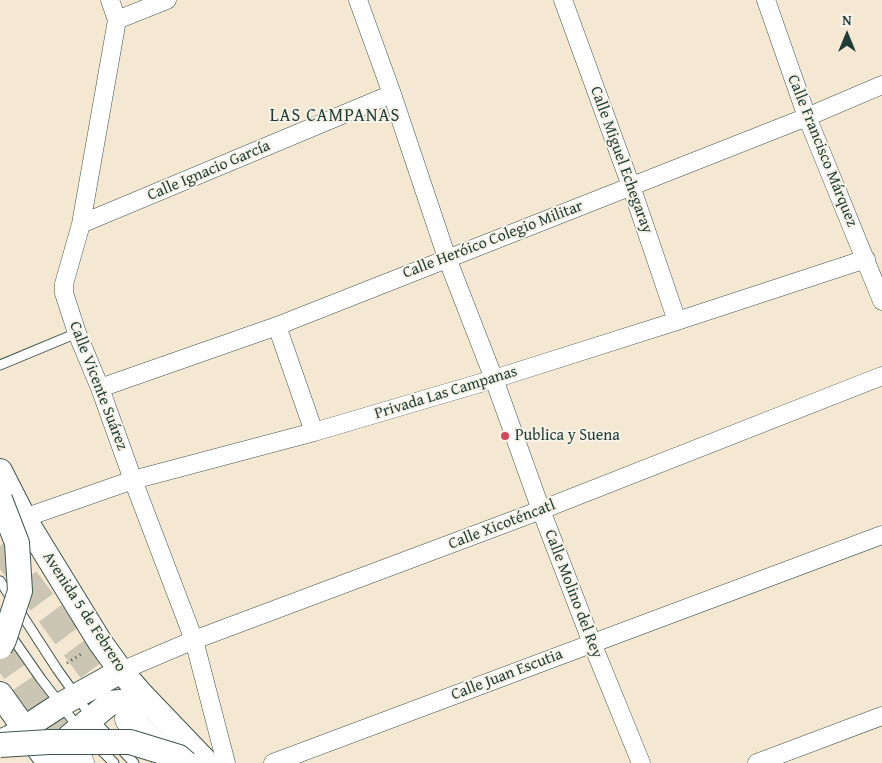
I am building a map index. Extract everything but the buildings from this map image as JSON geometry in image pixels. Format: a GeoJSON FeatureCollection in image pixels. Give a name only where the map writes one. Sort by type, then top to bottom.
{"type":"FeatureCollection","features":[{"type":"Feature","properties":{"kind":"highway"},"geometry":{"type":"LineString","coordinates":[[129,719],[172,763]]}},
{"type":"Feature","properties":{"kind":"main road","name":"Avenida 5 de Febrero"},"geometry":{"type":"LineString","coordinates":[[0,471],[24,518],[100,642],[121,672],[207,763]]}},
{"type":"Feature","properties":{"kind":"main road"},"geometry":{"type":"LineString","coordinates":[[0,499],[17,543],[20,591],[0,647]]}},
{"type":"Feature","properties":{"kind":"main road"},"geometry":{"type":"LineString","coordinates":[[0,744],[24,727],[121,672]]}},
{"type":"Feature","properties":{"kind":"main road"},"geometry":{"type":"LineString","coordinates":[[0,694],[24,727],[66,761]]}},
{"type":"Feature","properties":{"kind":"main road"},"geometry":{"type":"LineString","coordinates":[[66,761],[69,737],[110,703],[130,701],[153,707]]}},
{"type":"Feature","properties":{"kind":"main road"},"geometry":{"type":"LineString","coordinates":[[0,744],[130,742],[178,757],[186,763]]}},
{"type":"Feature","properties":{"kind":"street","name":"Calle Vicente Suárez"},"geometry":{"type":"LineString","coordinates":[[110,0],[116,20],[81,224],[64,284],[64,293],[77,333],[100,388],[194,640],[226,763]]}},
{"type":"Feature","properties":{"kind":"street"},"geometry":{"type":"LineString","coordinates":[[116,20],[167,0]]}},
{"type":"Feature","properties":{"kind":"street","name":"Calle Molino del Rey"},"geometry":{"type":"LineString","coordinates":[[358,0],[447,258],[592,643],[641,763]]}},
{"type":"Feature","properties":{"kind":"street","name":"Calle Miguel Echegaray"},"geometry":{"type":"LineString","coordinates":[[563,0],[631,186],[677,321]]}},
{"type":"Feature","properties":{"kind":"street","name":"Calle Francisco Márquez"},"geometry":{"type":"LineString","coordinates":[[766,0],[806,118],[882,301]]}},
{"type":"Feature","properties":{"kind":"street","name":"Calle Heróico Colegio Militar"},"geometry":{"type":"LineString","coordinates":[[100,388],[277,326],[806,118],[882,85]]}},
{"type":"Feature","properties":{"kind":"street","name":"Calle Ignacio García"},"geometry":{"type":"LineString","coordinates":[[81,224],[392,94]]}},
{"type":"Feature","properties":{"kind":"street","name":"Privada Las Campanas"},"geometry":{"type":"LineString","coordinates":[[24,518],[133,480],[314,432],[494,379],[866,259]]}},
{"type":"Feature","properties":{"kind":"street"},"geometry":{"type":"LineString","coordinates":[[277,326],[314,432]]}},
{"type":"Feature","properties":{"kind":"street","name":"Calle Xicoténcatl"},"geometry":{"type":"LineString","coordinates":[[121,672],[194,640],[541,510],[882,376]]}},
{"type":"Feature","properties":{"kind":"street","name":"Calle Juan Escutia"},"geometry":{"type":"LineString","coordinates":[[273,763],[882,535]]}},
{"type":"Feature","properties":{"kind":"street"},"geometry":{"type":"LineString","coordinates":[[757,763],[882,716]]}},
{"type":"Feature","properties":{"kind":"lane"},"geometry":{"type":"LineString","coordinates":[[0,365],[77,333]]}},
{"type":"Feature","properties":{"kind":"lane"},"geometry":{"type":"LineString","coordinates":[[0,581],[68,701],[85,723],[134,763]]}},
{"type":"Feature","properties":{"kind":"lane"},"geometry":{"type":"LineString","coordinates":[[0,621],[68,701],[114,763]]}},
{"type":"Feature","properties":{"kind":"tunnel"},"geometry":{"type":"LineString","coordinates":[[0,546],[116,702]]}},
{"type":"Feature","properties":{"kind":"tunnel"},"geometry":{"type":"LineString","coordinates":[[0,648],[74,757]]}},
{"type":"Feature","properties":{"kind":"place","name":"Publica y Suena"},"geometry":{"type":"Point","coordinates":[505,436]}},
{"type":"Feature","properties":{"kind":"district","name":"LAS CAMPANAS"},"geometry":{"type":"Point","coordinates":[335,116]}}]}
